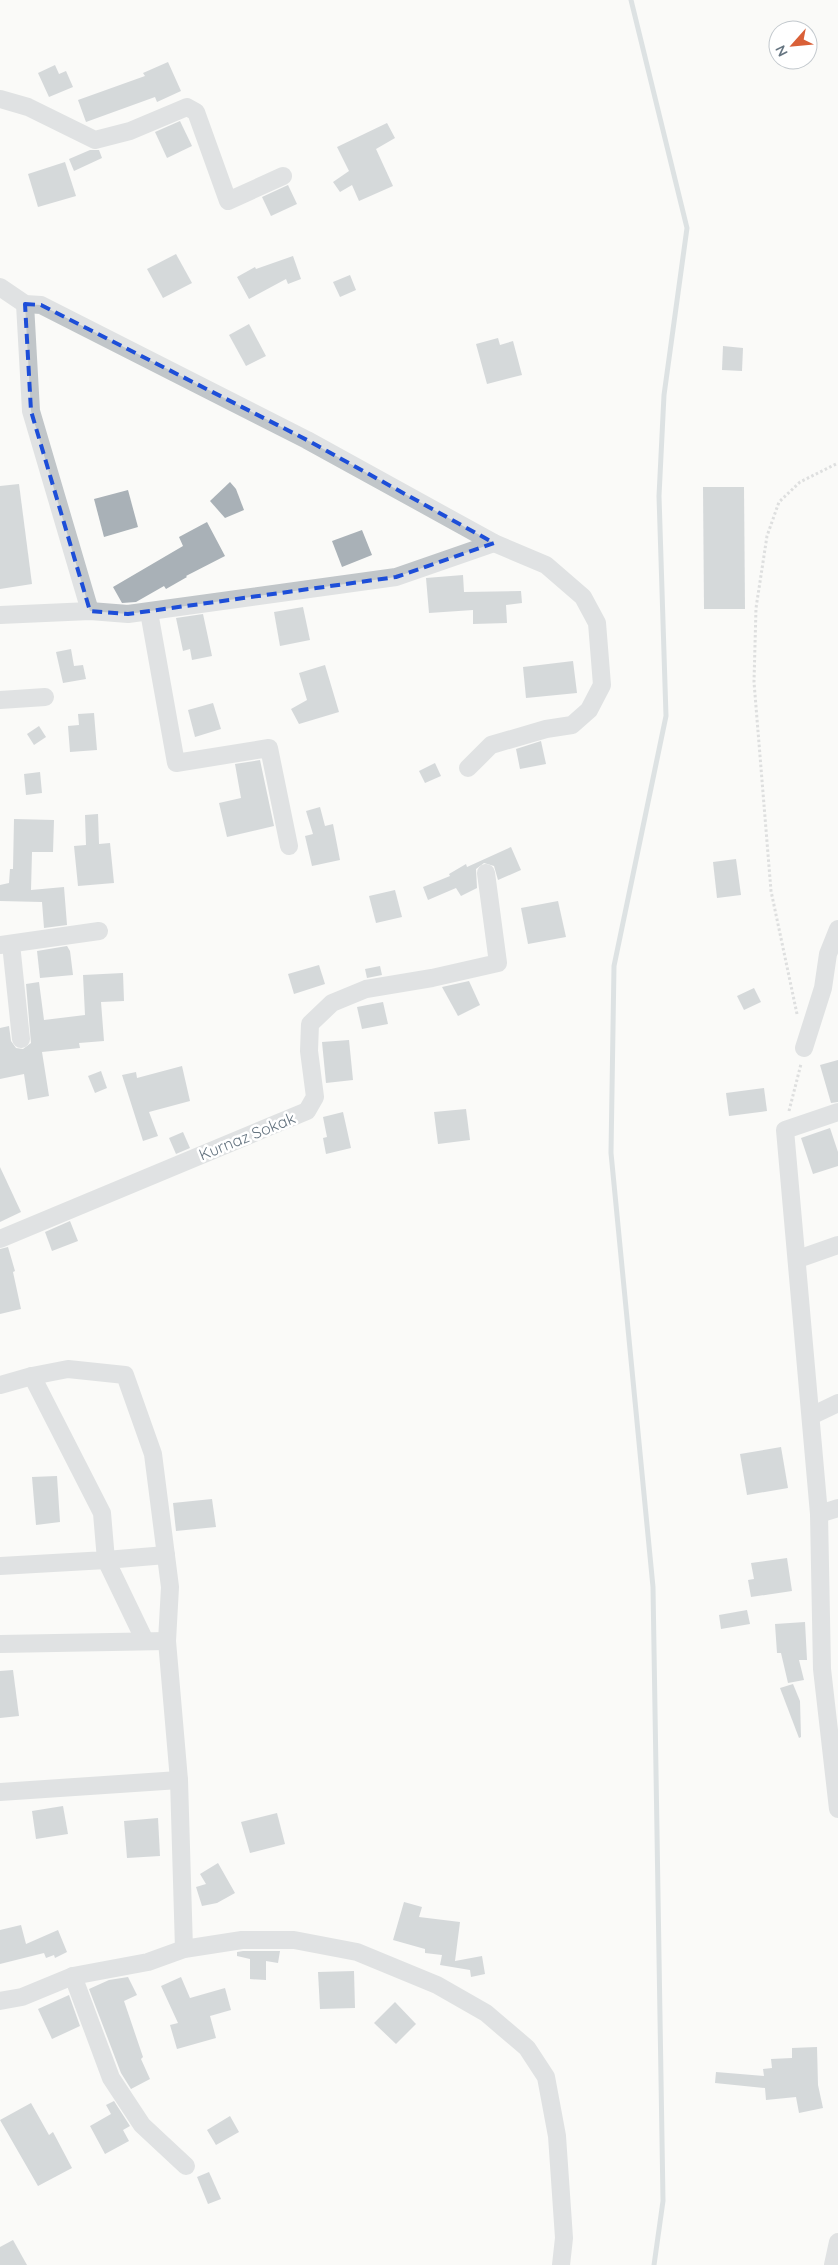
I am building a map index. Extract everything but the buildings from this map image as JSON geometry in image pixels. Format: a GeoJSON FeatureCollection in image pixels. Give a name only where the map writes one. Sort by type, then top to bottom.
{"type":"FeatureCollection","features":[{"type":"Feature","properties":{"kind":"street"},"geometry":{"type":"LineString","coordinates":[[0,99],[28,107],[95,140],[130,131],[187,107],[196,112],[228,201],[283,176]]}},
{"type":"Feature","properties":{"kind":"street"},"geometry":{"type":"LineString","coordinates":[[0,287],[25,304],[41,305],[307,440],[494,543],[546,565],[583,596],[596,623],[602,685],[589,710],[572,725],[491,745],[468,768]]}},
{"type":"Feature","properties":{"kind":"street"},"geometry":{"type":"LineString","coordinates":[[25,304],[31,411],[90,611]]}},
{"type":"Feature","properties":{"kind":"street"},"geometry":{"type":"LineString","coordinates":[[0,616],[90,611],[128,614],[396,577],[494,543]]}},
{"type":"Feature","properties":{"kind":"street"},"geometry":{"type":"LineString","coordinates":[[148,612],[176,763],[269,748],[289,846]]}},
{"type":"Feature","properties":{"kind":"street"},"geometry":{"type":"LineString","coordinates":[[0,700],[46,697]]}},
{"type":"Feature","properties":{"kind":"street","name":"Kurnaz Sokak"},"geometry":{"type":"LineString","coordinates":[[0,1239],[307,1111],[315,1098],[309,1051],[310,1024],[332,1004],[366,990],[498,963],[486,873]]}},
{"type":"Feature","properties":{"kind":"street"},"geometry":{"type":"LineString","coordinates":[[804,1048],[822,988],[828,954],[838,929]]}},
{"type":"Feature","properties":{"kind":"street"},"geometry":{"type":"LineString","coordinates":[[21,1039],[5,944],[99,931]]}},
{"type":"Feature","properties":{"kind":"street"},"geometry":{"type":"LineString","coordinates":[[838,1112],[785,1130],[820,1514],[838,1809]]}},
{"type":"Feature","properties":{"kind":"street"},"geometry":{"type":"LineString","coordinates":[[798,1259],[838,1245]]}},
{"type":"Feature","properties":{"kind":"street"},"geometry":{"type":"LineString","coordinates":[[0,1385],[68,1369],[125,1375],[153,1454],[170,1587],[167,1641],[179,1780],[184,1949]]}},
{"type":"Feature","properties":{"kind":"street"},"geometry":{"type":"LineString","coordinates":[[32,1376],[102,1513],[106,1560],[145,1642]]}},
{"type":"Feature","properties":{"kind":"street"},"geometry":{"type":"LineString","coordinates":[[811,1416],[838,1403]]}},
{"type":"Feature","properties":{"kind":"street"},"geometry":{"type":"LineString","coordinates":[[820,1514],[838,1508]]}},
{"type":"Feature","properties":{"kind":"street"},"geometry":{"type":"LineString","coordinates":[[0,1566],[166,1555]]}},
{"type":"Feature","properties":{"kind":"street"},"geometry":{"type":"LineString","coordinates":[[0,1644],[167,1641]]}},
{"type":"Feature","properties":{"kind":"street"},"geometry":{"type":"LineString","coordinates":[[0,1792],[179,1780]]}},
{"type":"Feature","properties":{"kind":"street"},"geometry":{"type":"LineString","coordinates":[[0,2001],[22,1997],[73,1976],[148,1962],[184,1949],[242,1940],[294,1940],[356,1952],[436,1985],[493,2019],[527,2048],[546,2077],[557,2136],[564,2238],[561,2265]]}},
{"type":"Feature","properties":{"kind":"street"},"geometry":{"type":"LineString","coordinates":[[73,1976],[111,2078],[142,2125],[186,2166]]}},
{"type":"Feature","properties":{"kind":"street"},"geometry":{"type":"LineString","coordinates":[[833,2265],[838,2242]]}},
{"type":"Feature","properties":{"kind":"path"},"geometry":{"type":"LineString","coordinates":[[799,1021],[772,892],[754,682],[756,608],[767,536],[779,502],[800,482],[838,463]]}},
{"type":"Feature","properties":{"kind":"path"},"geometry":{"type":"LineString","coordinates":[[785,1130],[804,1048]]}},
{"type":"Feature","properties":{"kind":"highlighted area"},"geometry":{"type":"Polygon","coordinates":[[[25,304],[41,305],[307,440],[494,543],[396,577],[128,614],[90,611],[31,411],[25,304]]]}},
{"type":"Feature","properties":{"kind":"waterway"},"geometry":{"type":"LineString","coordinates":[[631,0],[687,228],[664,395],[659,496],[666,716],[614,966],[611,1153],[653,1587],[663,2201],[654,2265]]}}]}
